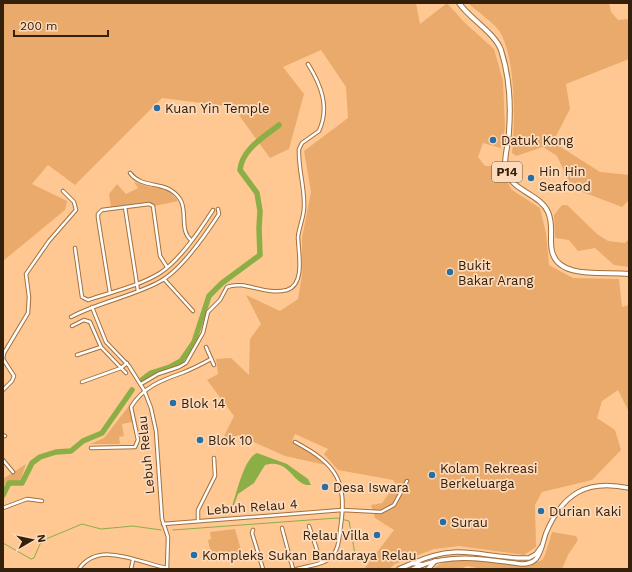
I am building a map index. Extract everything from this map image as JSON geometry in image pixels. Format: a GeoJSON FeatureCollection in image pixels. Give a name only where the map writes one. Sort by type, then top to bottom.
{"type":"FeatureCollection","features":[{"type":"Feature","properties":{"kind":"main road","name":"P14"},"geometry":{"type":"LineString","coordinates":[[459,3],[474,20],[493,37],[501,50],[510,112],[506,169],[507,175],[514,184],[540,202],[548,211],[552,226],[552,252],[556,262],[570,271],[629,274]]}},
{"type":"Feature","properties":{"kind":"main road"},"geometry":{"type":"LineString","coordinates":[[413,569],[423,567],[435,561],[470,557],[528,564],[537,558],[553,519],[563,504],[575,493],[599,485],[629,488]]}},
{"type":"Feature","properties":{"kind":"main road"},"geometry":{"type":"LineString","coordinates":[[399,569],[429,556],[460,550],[529,558],[536,554],[542,546]]}},
{"type":"Feature","properties":{"kind":"main road"},"geometry":{"type":"LineString","coordinates":[[423,567],[424,560],[429,556]]}},
{"type":"Feature","properties":{"kind":"main road"},"geometry":{"type":"LineString","coordinates":[[428,569],[435,561]]}},
{"type":"Feature","properties":{"kind":"main road"},"geometry":{"type":"LineString","coordinates":[[413,563],[423,567]]}},
{"type":"Feature","properties":{"kind":"street"},"geometry":{"type":"LineString","coordinates":[[141,384],[158,374],[180,367],[186,362],[204,333],[208,312],[220,300],[227,287],[236,285],[263,291],[285,290],[291,287],[296,281],[300,262],[298,237],[304,208],[299,150],[302,143],[319,131],[324,109],[321,88],[308,64]]}},
{"type":"Feature","properties":{"kind":"street"},"geometry":{"type":"LineString","coordinates":[[130,173],[136,180],[168,187],[180,199],[186,234],[192,240]]}},
{"type":"Feature","properties":{"kind":"street"},"geometry":{"type":"LineString","coordinates":[[3,390],[12,381],[14,376],[3,359],[4,353],[28,313],[29,297],[26,274],[49,241],[76,210],[74,202],[63,191]]}},
{"type":"Feature","properties":{"kind":"street"},"geometry":{"type":"LineString","coordinates":[[110,293],[98,214],[102,210],[149,204],[152,206],[160,256],[167,267]]}},
{"type":"Feature","properties":{"kind":"street"},"geometry":{"type":"LineString","coordinates":[[125,207],[138,291]]}},
{"type":"Feature","properties":{"kind":"street"},"geometry":{"type":"LineString","coordinates":[[71,317],[92,307],[138,291],[164,279],[188,256],[219,214],[218,209]]}},
{"type":"Feature","properties":{"kind":"street"},"geometry":{"type":"LineString","coordinates":[[75,248],[82,297],[84,300],[88,300],[150,279],[167,267],[192,240],[213,210]]}},
{"type":"Feature","properties":{"kind":"street"},"geometry":{"type":"LineString","coordinates":[[164,279],[193,311]]}},
{"type":"Feature","properties":{"kind":"street","name":"Lebuh Relau"},"geometry":{"type":"LineString","coordinates":[[92,307],[106,342],[127,363],[141,384],[151,408],[156,431],[163,524],[168,537],[167,568]]}},
{"type":"Feature","properties":{"kind":"street"},"geometry":{"type":"LineString","coordinates":[[72,326],[84,320],[90,322],[101,347],[126,373]]}},
{"type":"Feature","properties":{"kind":"street"},"geometry":{"type":"LineString","coordinates":[[77,355],[101,347]]}},
{"type":"Feature","properties":{"kind":"street"},"geometry":{"type":"LineString","coordinates":[[206,347],[214,365]]}},
{"type":"Feature","properties":{"kind":"street"},"geometry":{"type":"LineString","coordinates":[[91,448],[135,447],[138,440],[132,407],[144,390],[167,377],[182,373],[211,359]]}},
{"type":"Feature","properties":{"kind":"street"},"geometry":{"type":"LineString","coordinates":[[82,382],[121,368],[127,363]]}},
{"type":"Feature","properties":{"kind":"street"},"geometry":{"type":"LineString","coordinates":[[295,442],[315,452],[330,465],[340,484],[342,495],[342,519],[337,548],[334,554],[329,560],[297,569]]}},
{"type":"Feature","properties":{"kind":"street"},"geometry":{"type":"LineString","coordinates":[[198,522],[198,510],[215,476],[214,458]]}},
{"type":"Feature","properties":{"kind":"street"},"geometry":{"type":"LineString","coordinates":[[3,460],[13,472]]}},
{"type":"Feature","properties":{"kind":"street","name":"Lebuh Relau 4"},"geometry":{"type":"LineString","coordinates":[[163,524],[342,510],[386,511],[394,505],[407,480]]}},
{"type":"Feature","properties":{"kind":"street"},"geometry":{"type":"LineString","coordinates":[[3,508],[25,500],[42,501]]}},
{"type":"Feature","properties":{"kind":"street"},"geometry":{"type":"LineString","coordinates":[[309,526],[321,562]]}},
{"type":"Feature","properties":{"kind":"street"},"geometry":{"type":"LineString","coordinates":[[282,528],[293,569]]}},
{"type":"Feature","properties":{"kind":"street"},"geometry":{"type":"LineString","coordinates":[[253,530],[252,533],[264,569]]}},
{"type":"Feature","properties":{"kind":"street"},"geometry":{"type":"LineString","coordinates":[[79,569],[89,558],[101,554],[167,568]]}},
{"type":"Feature","properties":{"kind":"street"},"geometry":{"type":"LineString","coordinates":[[131,569],[133,560]]}},
{"type":"Feature","properties":{"kind":"shaded area"},"geometry":{"type":"Polygon","coordinates":[[[3,3],[416,3],[420,24],[447,3],[464,22],[494,49],[503,81],[505,128],[501,148],[483,143],[478,157],[485,166],[498,166],[512,190],[540,208],[546,233],[549,265],[573,278],[619,279],[622,307],[629,305],[629,412],[618,390],[602,401],[597,418],[615,430],[621,450],[592,480],[542,492],[535,505],[536,547],[524,555],[459,546],[434,549],[395,564],[389,569],[364,569],[394,530],[375,518],[371,505],[382,503],[396,484],[393,480],[338,470],[324,454],[328,449],[295,434],[292,441],[317,455],[326,465],[285,456],[238,435],[227,445],[219,446],[234,416],[207,380],[218,374],[216,359],[231,358],[249,375],[250,339],[261,324],[246,295],[280,311],[298,299],[302,275],[302,238],[311,192],[304,151],[348,118],[346,87],[321,50],[283,67],[304,94],[289,149],[270,158],[233,107],[162,98],[75,185],[48,165],[32,184],[67,201],[65,210],[3,261],[3,3]]]}},
{"type":"Feature","properties":{"kind":"shaded area"},"geometry":{"type":"Polygon","coordinates":[[[468,3],[609,3],[611,12],[618,20],[629,19],[629,59],[566,84],[570,109],[553,142],[600,172],[629,175],[629,200],[622,207],[572,188],[557,156],[543,147],[516,156],[512,153],[514,108],[512,74],[505,44],[497,28],[468,3]]]}},
{"type":"Feature","properties":{"kind":"shaded area"},"geometry":{"type":"Polygon","coordinates":[[[134,182],[150,187],[167,189],[178,201],[154,206],[149,203],[111,207],[109,194],[117,184],[126,194],[138,188],[134,182]]]}},
{"type":"Feature","properties":{"kind":"shaded area"},"geometry":{"type":"Polygon","coordinates":[[[562,205],[567,205],[597,234],[608,241],[625,243],[629,239],[629,267],[614,265],[595,248],[578,251],[569,240],[555,238],[554,215],[562,205]]]}},
{"type":"Feature","properties":{"kind":"shaded area"},"geometry":{"type":"Polygon","coordinates":[[[129,406],[132,422],[122,424],[124,436],[119,437],[120,444],[90,444],[104,438],[129,406]]]}},
{"type":"Feature","properties":{"kind":"shaded area"},"geometry":{"type":"Polygon","coordinates":[[[257,453],[287,464],[308,479],[311,485],[300,482],[286,468],[280,465],[265,465],[254,483],[238,494],[232,510],[231,509],[244,469],[252,456],[257,453]]]}},
{"type":"Feature","properties":{"kind":"shaded area"},"geometry":{"type":"Polygon","coordinates":[[[26,464],[20,481],[7,481],[3,487],[3,479],[26,464]]]}},
{"type":"Feature","properties":{"kind":"shaded area"},"geometry":{"type":"Polygon","coordinates":[[[235,529],[243,557],[217,561],[216,558],[212,559],[208,540],[211,539],[210,532],[235,529]]]}},
{"type":"Feature","properties":{"kind":"shaded area"},"geometry":{"type":"Polygon","coordinates":[[[552,532],[576,536],[578,540],[568,555],[562,569],[482,569],[467,566],[460,569],[433,569],[444,562],[459,559],[523,563],[535,562],[543,559],[552,532]]]}},
{"type":"Feature","properties":{"kind":"waterway"},"geometry":{"type":"LineString","coordinates":[[142,380],[151,373],[170,367],[181,361],[194,342],[209,296],[222,283],[260,255],[260,211],[257,193],[240,170],[249,150],[279,125]]}},
{"type":"Feature","properties":{"kind":"waterway"},"geometry":{"type":"LineString","coordinates":[[3,495],[9,483],[22,483],[32,463],[40,457],[56,452],[71,451],[83,441],[102,433],[132,390]]}},
{"type":"Feature","properties":{"kind":"waterway"},"geometry":{"type":"LineString","coordinates":[[173,530],[337,518],[349,521],[355,554],[370,560]]}},
{"type":"Feature","properties":{"kind":"waterway"},"geometry":{"type":"LineString","coordinates":[[3,543],[31,559],[34,558],[40,544],[46,539],[82,524],[101,529],[133,526],[161,530]]}},
{"type":"Feature","properties":{"kind":"place","name":"Kuan Yin Temple"},"geometry":{"type":"Point","coordinates":[157,108]}},
{"type":"Feature","properties":{"kind":"place","name":"Datuk Kong"},"geometry":{"type":"Point","coordinates":[493,140]}},
{"type":"Feature","properties":{"kind":"place","name":"Hin Hin Seafood"},"geometry":{"type":"Point","coordinates":[531,178]}},
{"type":"Feature","properties":{"kind":"place","name":"Bukit Bakar Arang"},"geometry":{"type":"Point","coordinates":[450,272]}},
{"type":"Feature","properties":{"kind":"place","name":"Blok 14"},"geometry":{"type":"Point","coordinates":[173,403]}},
{"type":"Feature","properties":{"kind":"place","name":"Blok 10"},"geometry":{"type":"Point","coordinates":[200,440]}},
{"type":"Feature","properties":{"kind":"place","name":"Kolam Rekreasi Berkeluarga"},"geometry":{"type":"Point","coordinates":[432,475]}},
{"type":"Feature","properties":{"kind":"place","name":"Desa Iswara"},"geometry":{"type":"Point","coordinates":[325,487]}},
{"type":"Feature","properties":{"kind":"place","name":"Durian Kaki"},"geometry":{"type":"Point","coordinates":[541,511]}},
{"type":"Feature","properties":{"kind":"place","name":"Surau"},"geometry":{"type":"Point","coordinates":[443,522]}},
{"type":"Feature","properties":{"kind":"place","name":"Relau Villa"},"geometry":{"type":"Point","coordinates":[377,535]}},
{"type":"Feature","properties":{"kind":"place","name":"Kompleks Sukan Bandaraya Relau"},"geometry":{"type":"Point","coordinates":[194,555]}}]}
